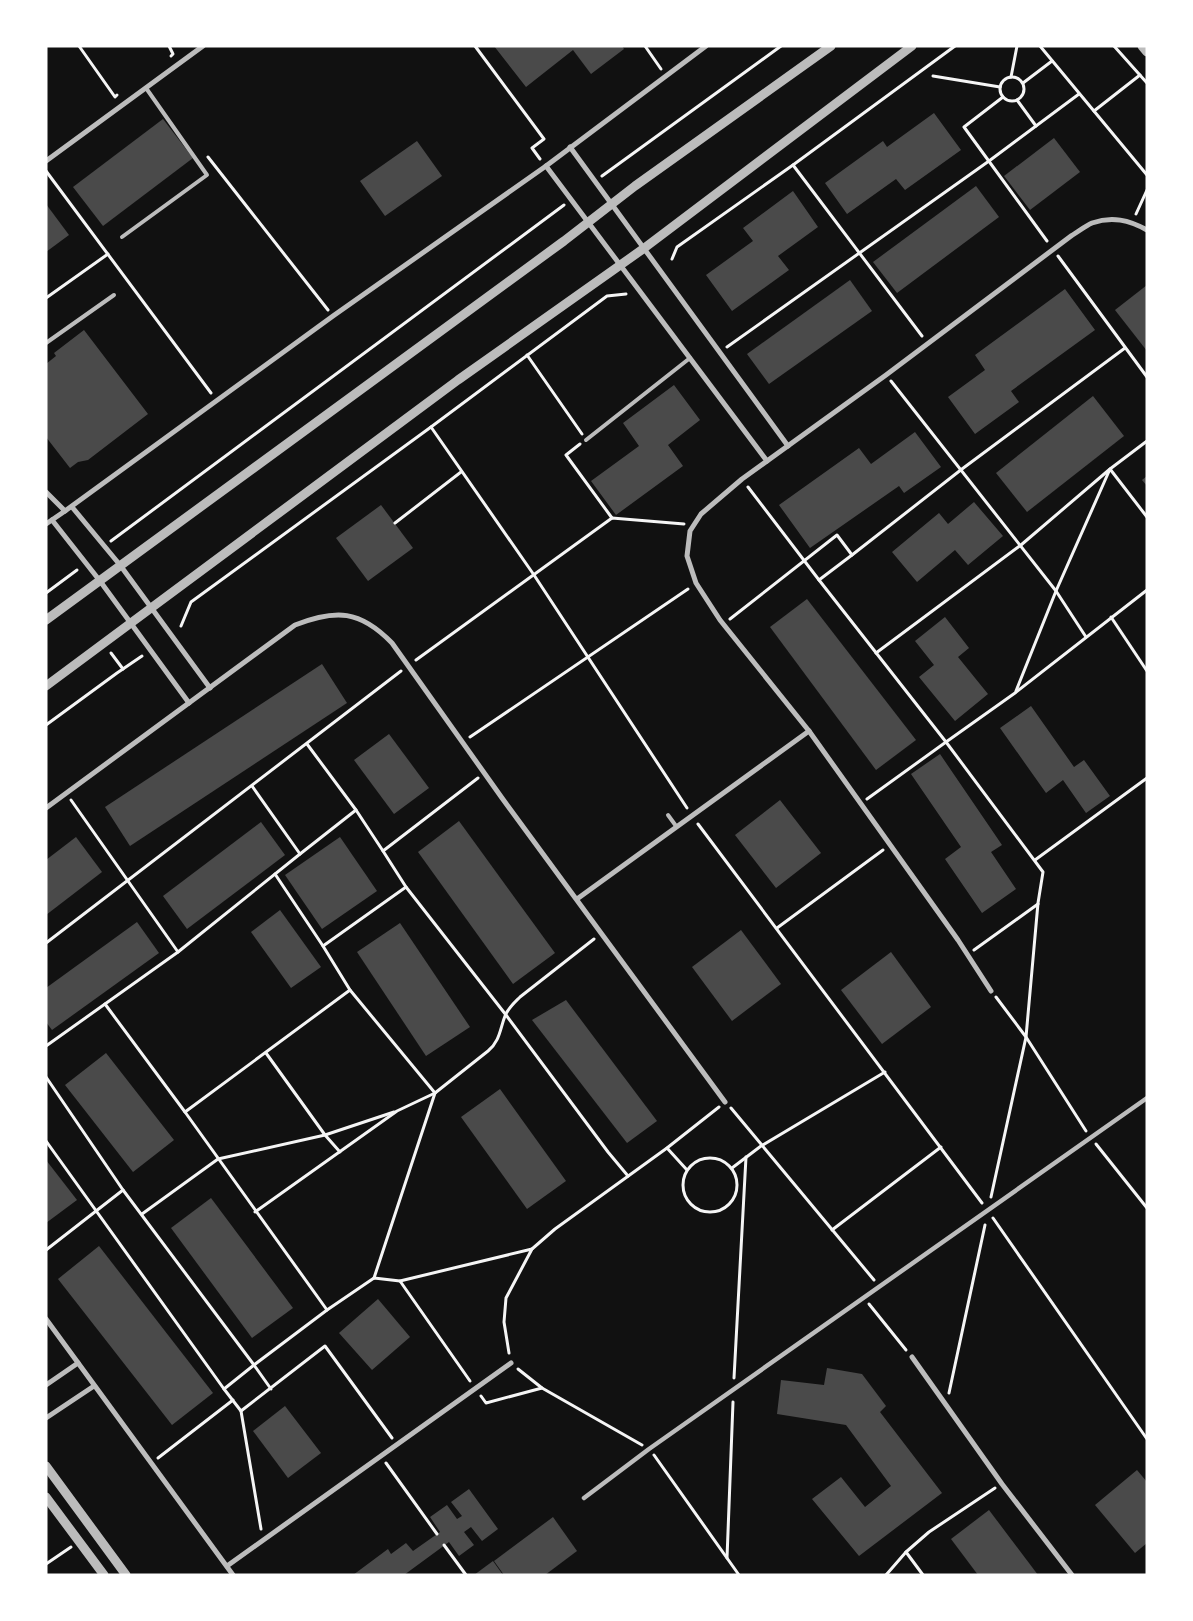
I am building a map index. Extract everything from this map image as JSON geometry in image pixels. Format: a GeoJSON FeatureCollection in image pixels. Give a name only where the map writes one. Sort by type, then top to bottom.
{"type":"FeatureCollection","features":[{"type":"Feature","properties":{"kind":"street"},"geometry":{"type":"LineString","coordinates":[[46,161],[203,46]]}},
{"type":"Feature","properties":{"kind":"street"},"geometry":{"type":"LineString","coordinates":[[46,524],[333,316],[546,166],[706,46]]}},
{"type":"Feature","properties":{"kind":"street"},"geometry":{"type":"LineString","coordinates":[[46,620],[564,241],[611,204],[831,46]]}},
{"type":"Feature","properties":{"kind":"street"},"geometry":{"type":"LineString","coordinates":[[46,686],[458,380],[621,265],[912,46]]}},
{"type":"Feature","properties":{"kind":"street"},"geometry":{"type":"LineString","coordinates":[[1142,46],[1147,52]]}},
{"type":"Feature","properties":{"kind":"street"},"geometry":{"type":"LineString","coordinates":[[570,147],[788,446]]}},
{"type":"Feature","properties":{"kind":"street"},"geometry":{"type":"LineString","coordinates":[[546,166],[767,461]]}},
{"type":"Feature","properties":{"kind":"street"},"geometry":{"type":"LineString","coordinates":[[991,991],[968,955],[809,730],[724,624],[696,583],[687,556],[690,531],[701,514],[742,479],[928,344],[1071,236],[1092,223],[1117,219],[1132,222],[1147,230]]}},
{"type":"Feature","properties":{"kind":"street"},"geometry":{"type":"LineString","coordinates":[[46,492],[65,511]]}},
{"type":"Feature","properties":{"kind":"street"},"geometry":{"type":"LineString","coordinates":[[72,506],[120,565],[210,688]]}},
{"type":"Feature","properties":{"kind":"street"},"geometry":{"type":"LineString","coordinates":[[52,520],[100,581],[189,703]]}},
{"type":"Feature","properties":{"kind":"street"},"geometry":{"type":"LineString","coordinates":[[46,808],[295,625],[315,617],[332,614],[348,615],[364,621],[381,632],[392,643],[508,806],[726,1102]]}},
{"type":"Feature","properties":{"kind":"street"},"geometry":{"type":"LineString","coordinates":[[578,899],[809,730]]}},
{"type":"Feature","properties":{"kind":"street"},"geometry":{"type":"LineString","coordinates":[[584,1498],[649,1449],[1147,1098]]}},
{"type":"Feature","properties":{"kind":"street"},"geometry":{"type":"LineString","coordinates":[[46,1319],[233,1575]]}},
{"type":"Feature","properties":{"kind":"street"},"geometry":{"type":"LineString","coordinates":[[912,1357],[1002,1484],[1072,1575]]}},
{"type":"Feature","properties":{"kind":"street"},"geometry":{"type":"LineString","coordinates":[[46,1385],[78,1363]]}},
{"type":"Feature","properties":{"kind":"street"},"geometry":{"type":"LineString","coordinates":[[227,1566],[511,1363]]}},
{"type":"Feature","properties":{"kind":"street"},"geometry":{"type":"LineString","coordinates":[[46,1418],[94,1386]]}},
{"type":"Feature","properties":{"kind":"street"},"geometry":{"type":"LineString","coordinates":[[46,1466],[126,1575]]}},
{"type":"Feature","properties":{"kind":"street"},"geometry":{"type":"LineString","coordinates":[[46,1497],[104,1575]]}},
{"type":"Feature","properties":{"kind":"lane"},"geometry":{"type":"LineString","coordinates":[[122,236],[207,175],[146,88]]}},
{"type":"Feature","properties":{"kind":"lane"},"geometry":{"type":"LineString","coordinates":[[46,343],[114,294]]}},
{"type":"Feature","properties":{"kind":"lane"},"geometry":{"type":"LineString","coordinates":[[586,440],[690,358]]}},
{"type":"Feature","properties":{"kind":"lane"},"geometry":{"type":"LineString","coordinates":[[508,806],[514,802]]}},
{"type":"Feature","properties":{"kind":"lane"},"geometry":{"type":"LineString","coordinates":[[668,815],[676,826]]}},
{"type":"Feature","properties":{"kind":"path"},"geometry":{"type":"LineString","coordinates":[[79,46],[115,96],[122,91]]}},
{"type":"Feature","properties":{"kind":"path"},"geometry":{"type":"LineString","coordinates":[[166,59],[173,54],[169,46]]}},
{"type":"Feature","properties":{"kind":"path"},"geometry":{"type":"LineString","coordinates":[[474,46],[544,139],[532,148],[546,166]]}},
{"type":"Feature","properties":{"kind":"path"},"geometry":{"type":"LineString","coordinates":[[645,46],[666,76]]}},
{"type":"Feature","properties":{"kind":"path"},"geometry":{"type":"LineString","coordinates":[[602,176],[781,46]]}},
{"type":"Feature","properties":{"kind":"path"},"geometry":{"type":"LineString","coordinates":[[672,259],[677,247],[793,165],[955,46]]}},
{"type":"Feature","properties":{"kind":"path"},"geometry":{"type":"LineString","coordinates":[[1011,77],[1017,46]]}},
{"type":"Feature","properties":{"kind":"path"},"geometry":{"type":"LineString","coordinates":[[1040,46],[1147,175]]}},
{"type":"Feature","properties":{"kind":"path"},"geometry":{"type":"LineString","coordinates":[[1114,46],[1147,83]]}},
{"type":"Feature","properties":{"kind":"path"},"geometry":{"type":"LineString","coordinates":[[1023,83],[1052,61]]}},
{"type":"Feature","properties":{"kind":"path"},"geometry":{"type":"LineString","coordinates":[[1094,111],[1140,75]]}},
{"type":"Feature","properties":{"kind":"path"},"geometry":{"type":"LineString","coordinates":[[933,76],[1000,87]]}},
{"type":"Feature","properties":{"kind":"path"},"geometry":{"type":"LineString","coordinates":[[1011,77],[1016,77],[1023,83],[1024,92],[1017,100],[1007,100],[1003,97],[1000,87],[1002,82],[1011,77]]}},
{"type":"Feature","properties":{"kind":"path"},"geometry":{"type":"LineString","coordinates":[[720,352],[1079,94]]}},
{"type":"Feature","properties":{"kind":"path"},"geometry":{"type":"LineString","coordinates":[[964,127],[1003,97]]}},
{"type":"Feature","properties":{"kind":"path"},"geometry":{"type":"LineString","coordinates":[[1017,100],[1036,126]]}},
{"type":"Feature","properties":{"kind":"path"},"geometry":{"type":"LineString","coordinates":[[205,153],[333,316]]}},
{"type":"Feature","properties":{"kind":"path"},"geometry":{"type":"LineString","coordinates":[[793,165],[928,344]]}},
{"type":"Feature","properties":{"kind":"path"},"geometry":{"type":"LineString","coordinates":[[46,171],[217,400]]}},
{"type":"Feature","properties":{"kind":"path"},"geometry":{"type":"LineString","coordinates":[[1132,222],[1147,190]]}},
{"type":"Feature","properties":{"kind":"path"},"geometry":{"type":"LineString","coordinates":[[108,543],[564,204]]}},
{"type":"Feature","properties":{"kind":"path"},"geometry":{"type":"LineString","coordinates":[[46,298],[108,254]]}},
{"type":"Feature","properties":{"kind":"path"},"geometry":{"type":"LineString","coordinates":[[181,626],[191,602],[607,296],[626,294]]}},
{"type":"Feature","properties":{"kind":"path"},"geometry":{"type":"LineString","coordinates":[[819,580],[1125,348]]}},
{"type":"Feature","properties":{"kind":"path"},"geometry":{"type":"LineString","coordinates":[[527,355],[586,440],[566,454],[612,518]]}},
{"type":"Feature","properties":{"kind":"path"},"geometry":{"type":"LineString","coordinates":[[886,375],[1021,545],[1056,591],[1086,637]]}},
{"type":"Feature","properties":{"kind":"path"},"geometry":{"type":"LineString","coordinates":[[431,427],[534,575],[692,815],[988,1210],[1147,1439]]}},
{"type":"Feature","properties":{"kind":"path"},"geometry":{"type":"LineString","coordinates":[[876,653],[1021,545],[1110,469],[1147,441]]}},
{"type":"Feature","properties":{"kind":"path"},"geometry":{"type":"LineString","coordinates":[[1110,469],[1147,517]]}},
{"type":"Feature","properties":{"kind":"path"},"geometry":{"type":"LineString","coordinates":[[1015,693],[1056,591],[1110,469]]}},
{"type":"Feature","properties":{"kind":"path"},"geometry":{"type":"LineString","coordinates":[[395,523],[461,472]]}},
{"type":"Feature","properties":{"kind":"path"},"geometry":{"type":"LineString","coordinates":[[742,479],[946,742],[1043,872],[1038,903],[1026,1037],[946,1406]]}},
{"type":"Feature","properties":{"kind":"path"},"geometry":{"type":"LineString","coordinates":[[46,943],[408,666],[612,518],[694,525]]}},
{"type":"Feature","properties":{"kind":"path"},"geometry":{"type":"LineString","coordinates":[[724,624],[837,535],[852,555]]}},
{"type":"Feature","properties":{"kind":"path"},"geometry":{"type":"LineString","coordinates":[[46,592],[77,570]]}},
{"type":"Feature","properties":{"kind":"path"},"geometry":{"type":"LineString","coordinates":[[463,741],[696,583]]}},
{"type":"Feature","properties":{"kind":"path"},"geometry":{"type":"LineString","coordinates":[[861,803],[1015,693],[1147,590]]}},
{"type":"Feature","properties":{"kind":"path"},"geometry":{"type":"LineString","coordinates":[[1111,617],[1147,671]]}},
{"type":"Feature","properties":{"kind":"path"},"geometry":{"type":"LineString","coordinates":[[111,653],[123,669]]}},
{"type":"Feature","properties":{"kind":"path"},"geometry":{"type":"LineString","coordinates":[[46,725],[143,656]]}},
{"type":"Feature","properties":{"kind":"path"},"geometry":{"type":"LineString","coordinates":[[307,744],[356,810],[406,887],[628,1176]]}},
{"type":"Feature","properties":{"kind":"path"},"geometry":{"type":"LineString","coordinates":[[383,851],[484,773]]}},
{"type":"Feature","properties":{"kind":"path"},"geometry":{"type":"LineString","coordinates":[[1035,860],[1147,778]]}},
{"type":"Feature","properties":{"kind":"path"},"geometry":{"type":"LineString","coordinates":[[252,786],[300,854]]}},
{"type":"Feature","properties":{"kind":"path"},"geometry":{"type":"LineString","coordinates":[[66,793],[178,952]]}},
{"type":"Feature","properties":{"kind":"path"},"geometry":{"type":"LineString","coordinates":[[46,1046],[178,952],[356,810]]}},
{"type":"Feature","properties":{"kind":"path"},"geometry":{"type":"LineString","coordinates":[[776,928],[890,845]]}},
{"type":"Feature","properties":{"kind":"path"},"geometry":{"type":"LineString","coordinates":[[275,874],[324,946],[350,990],[435,1093]]}},
{"type":"Feature","properties":{"kind":"path"},"geometry":{"type":"LineString","coordinates":[[324,946],[406,887]]}},
{"type":"Feature","properties":{"kind":"path"},"geometry":{"type":"LineString","coordinates":[[968,955],[1038,903]]}},
{"type":"Feature","properties":{"kind":"path"},"geometry":{"type":"LineString","coordinates":[[142,1214],[218,1159],[325,1135],[397,1111],[435,1093],[494,1045],[499,1038],[506,1015],[520,996],[602,933]]}},
{"type":"Feature","properties":{"kind":"path"},"geometry":{"type":"LineString","coordinates":[[185,1112],[350,990]]}},
{"type":"Feature","properties":{"kind":"path"},"geometry":{"type":"LineString","coordinates":[[991,991],[1026,1037],[1090,1138],[1147,1208]]}},
{"type":"Feature","properties":{"kind":"path"},"geometry":{"type":"LineString","coordinates":[[105,1004],[327,1310]]}},
{"type":"Feature","properties":{"kind":"path"},"geometry":{"type":"LineString","coordinates":[[266,1053],[325,1135],[340,1152]]}},
{"type":"Feature","properties":{"kind":"path"},"geometry":{"type":"LineString","coordinates":[[732,1168],[761,1146],[885,1072]]}},
{"type":"Feature","properties":{"kind":"path"},"geometry":{"type":"LineString","coordinates":[[46,1077],[123,1190],[271,1389]]}},
{"type":"Feature","properties":{"kind":"path"},"geometry":{"type":"LineString","coordinates":[[224,1389],[327,1310],[374,1278],[435,1093]]}},
{"type":"Feature","properties":{"kind":"path"},"geometry":{"type":"LineString","coordinates":[[739,1575],[649,1449],[542,1388],[511,1363],[504,1322],[506,1298],[532,1249],[555,1229],[667,1148],[726,1102],[880,1286]]}},
{"type":"Feature","properties":{"kind":"path"},"geometry":{"type":"LineString","coordinates":[[255,1212],[397,1111]]}},
{"type":"Feature","properties":{"kind":"path"},"geometry":{"type":"LineString","coordinates":[[46,1141],[241,1411],[263,1541]]}},
{"type":"Feature","properties":{"kind":"path"},"geometry":{"type":"LineString","coordinates":[[832,1230],[941,1147]]}},
{"type":"Feature","properties":{"kind":"path"},"geometry":{"type":"LineString","coordinates":[[667,1148],[687,1170]]}},
{"type":"Feature","properties":{"kind":"path"},"geometry":{"type":"LineString","coordinates":[[708,1157],[717,1158],[732,1168],[736,1177],[736,1192],[726,1206],[710,1212],[701,1210],[687,1200],[683,1191],[683,1179],[693,1163],[708,1157]]}},
{"type":"Feature","properties":{"kind":"path"},"geometry":{"type":"LineString","coordinates":[[727,1558],[733,1390],[746,1157]]}},
{"type":"Feature","properties":{"kind":"path"},"geometry":{"type":"LineString","coordinates":[[46,1250],[123,1190]]}},
{"type":"Feature","properties":{"kind":"path"},"geometry":{"type":"LineString","coordinates":[[374,1278],[400,1281],[532,1249]]}},
{"type":"Feature","properties":{"kind":"path"},"geometry":{"type":"LineString","coordinates":[[400,1281],[486,1403],[542,1388]]}},
{"type":"Feature","properties":{"kind":"path"},"geometry":{"type":"LineString","coordinates":[[864,1297],[912,1357]]}},
{"type":"Feature","properties":{"kind":"path"},"geometry":{"type":"LineString","coordinates":[[241,1411],[325,1346],[397,1445]]}},
{"type":"Feature","properties":{"kind":"path"},"geometry":{"type":"LineString","coordinates":[[151,1463],[233,1400]]}},
{"type":"Feature","properties":{"kind":"path"},"geometry":{"type":"LineString","coordinates":[[381,1456],[437,1534]]}},
{"type":"Feature","properties":{"kind":"path"},"geometry":{"type":"LineString","coordinates":[[886,1575],[906,1552],[929,1532],[1002,1484]]}},
{"type":"Feature","properties":{"kind":"path"},"geometry":{"type":"LineString","coordinates":[[444,1545],[466,1575]]}},
{"type":"Feature","properties":{"kind":"path"},"geometry":{"type":"LineString","coordinates":[[46,1564],[71,1547]]}},
{"type":"Feature","properties":{"kind":"path"},"geometry":{"type":"LineString","coordinates":[[906,1552],[923,1575]]}},
{"type":"Feature","properties":{"kind":"building"},"geometry":{"type":"Polygon","coordinates":[[[494,46],[622,46],[624,49],[591,74],[573,50],[526,87],[494,46]]]}},
{"type":"Feature","properties":{"kind":"building"},"geometry":{"type":"Polygon","coordinates":[[[934,113],[961,150],[905,190],[896,179],[847,214],[825,183],[883,141],[887,147],[934,113]]]}},
{"type":"Feature","properties":{"kind":"building"},"geometry":{"type":"Polygon","coordinates":[[[163,119],[193,158],[103,226],[73,187],[163,119]]]}},
{"type":"Feature","properties":{"kind":"building"},"geometry":{"type":"Polygon","coordinates":[[[1054,138],[1080,172],[1030,210],[1004,176],[1054,138]]]}},
{"type":"Feature","properties":{"kind":"building"},"geometry":{"type":"Polygon","coordinates":[[[417,141],[442,176],[385,216],[360,181],[417,141]]]}},
{"type":"Feature","properties":{"kind":"building"},"geometry":{"type":"Polygon","coordinates":[[[976,186],[999,217],[897,293],[873,262],[976,186]]]}},
{"type":"Feature","properties":{"kind":"building"},"geometry":{"type":"Polygon","coordinates":[[[793,191],[818,227],[778,256],[789,270],[732,311],[706,275],[753,241],[743,228],[793,191]]]}},
{"type":"Feature","properties":{"kind":"building"},"geometry":{"type":"Polygon","coordinates":[[[46,204],[69,235],[46,252],[46,204]]]}},
{"type":"Feature","properties":{"kind":"building"},"geometry":{"type":"Polygon","coordinates":[[[850,280],[872,311],[769,384],[747,354],[850,280]]]}},
{"type":"Feature","properties":{"kind":"building"},"geometry":{"type":"Polygon","coordinates":[[[1147,285],[1147,351],[1115,310],[1147,285]]]}},
{"type":"Feature","properties":{"kind":"building"},"geometry":{"type":"Polygon","coordinates":[[[1065,289],[1095,330],[1011,391],[1019,402],[975,434],[948,397],[985,370],[975,355],[1065,289]]]}},
{"type":"Feature","properties":{"kind":"building"},"geometry":{"type":"Polygon","coordinates":[[[84,330],[148,414],[88,460],[78,462],[70,468],[46,437],[46,364],[56,356],[54,353],[84,330]]]}},
{"type":"Feature","properties":{"kind":"building"},"geometry":{"type":"Polygon","coordinates":[[[674,385],[700,420],[668,445],[683,466],[616,515],[591,481],[639,446],[623,423],[674,385]]]}},
{"type":"Feature","properties":{"kind":"building"},"geometry":{"type":"Polygon","coordinates":[[[1093,396],[1124,436],[1027,512],[996,473],[1093,396]]]}},
{"type":"Feature","properties":{"kind":"building"},"geometry":{"type":"Polygon","coordinates":[[[915,432],[941,467],[904,493],[899,486],[810,548],[779,505],[859,448],[871,464],[915,432]]]}},
{"type":"Feature","properties":{"kind":"building"},"geometry":{"type":"Polygon","coordinates":[[[1147,476],[1147,486],[1142,480],[1147,476]]]}},
{"type":"Feature","properties":{"kind":"building"},"geometry":{"type":"Polygon","coordinates":[[[974,502],[1003,536],[968,565],[955,550],[917,582],[892,552],[939,513],[948,524],[974,502]]]}},
{"type":"Feature","properties":{"kind":"building"},"geometry":{"type":"Polygon","coordinates":[[[381,505],[413,548],[368,581],[336,538],[381,505]]]}},
{"type":"Feature","properties":{"kind":"building"},"geometry":{"type":"Polygon","coordinates":[[[807,599],[916,740],[876,770],[770,627],[807,599]]]}},
{"type":"Feature","properties":{"kind":"building"},"geometry":{"type":"Polygon","coordinates":[[[945,617],[969,648],[958,657],[988,694],[955,721],[919,677],[934,665],[915,641],[945,617]]]}},
{"type":"Feature","properties":{"kind":"building"},"geometry":{"type":"Polygon","coordinates":[[[322,664],[347,703],[130,846],[105,807],[322,664]]]}},
{"type":"Feature","properties":{"kind":"building"},"geometry":{"type":"Polygon","coordinates":[[[1031,706],[1074,767],[1084,760],[1110,796],[1086,813],[1063,780],[1046,793],[1000,728],[1031,706]]]}},
{"type":"Feature","properties":{"kind":"building"},"geometry":{"type":"Polygon","coordinates":[[[389,734],[429,788],[394,814],[354,760],[389,734]]]}},
{"type":"Feature","properties":{"kind":"building"},"geometry":{"type":"Polygon","coordinates":[[[940,754],[1002,845],[991,852],[1016,889],[982,913],[945,859],[961,847],[911,774],[940,754]]]}},
{"type":"Feature","properties":{"kind":"building"},"geometry":{"type":"Polygon","coordinates":[[[780,800],[821,853],[776,888],[735,835],[780,800]]]}},
{"type":"Feature","properties":{"kind":"building"},"geometry":{"type":"Polygon","coordinates":[[[459,821],[555,953],[513,984],[418,852],[459,821]]]}},
{"type":"Feature","properties":{"kind":"building"},"geometry":{"type":"Polygon","coordinates":[[[261,822],[285,855],[187,929],[163,896],[261,822]]]}},
{"type":"Feature","properties":{"kind":"building"},"geometry":{"type":"Polygon","coordinates":[[[76,837],[102,872],[46,915],[46,860],[76,837]]]}},
{"type":"Feature","properties":{"kind":"building"},"geometry":{"type":"Polygon","coordinates":[[[340,837],[377,891],[322,929],[285,875],[340,837]]]}},
{"type":"Feature","properties":{"kind":"building"},"geometry":{"type":"Polygon","coordinates":[[[280,910],[321,967],[291,988],[251,932],[280,910]]]}},
{"type":"Feature","properties":{"kind":"building"},"geometry":{"type":"Polygon","coordinates":[[[137,922],[159,953],[52,1030],[46,1022],[46,988],[137,922]]]}},
{"type":"Feature","properties":{"kind":"building"},"geometry":{"type":"Polygon","coordinates":[[[400,923],[470,1027],[426,1056],[357,952],[400,923]]]}},
{"type":"Feature","properties":{"kind":"building"},"geometry":{"type":"Polygon","coordinates":[[[741,930],[781,984],[732,1021],[692,967],[741,930]]]}},
{"type":"Feature","properties":{"kind":"building"},"geometry":{"type":"Polygon","coordinates":[[[891,952],[931,1007],[882,1044],[841,990],[891,952]]]}},
{"type":"Feature","properties":{"kind":"building"},"geometry":{"type":"Polygon","coordinates":[[[566,1000],[657,1121],[627,1143],[532,1020],[566,1000]]]}},
{"type":"Feature","properties":{"kind":"building"},"geometry":{"type":"Polygon","coordinates":[[[106,1053],[174,1140],[133,1172],[65,1085],[106,1053]]]}},
{"type":"Feature","properties":{"kind":"building"},"geometry":{"type":"Polygon","coordinates":[[[500,1089],[566,1181],[527,1209],[461,1117],[500,1089]]]}},
{"type":"Feature","properties":{"kind":"building"},"geometry":{"type":"Polygon","coordinates":[[[46,1160],[77,1200],[46,1223],[46,1160]]]}},
{"type":"Feature","properties":{"kind":"building"},"geometry":{"type":"Polygon","coordinates":[[[211,1198],[293,1308],[252,1338],[171,1228],[211,1198]]]}},
{"type":"Feature","properties":{"kind":"building"},"geometry":{"type":"Polygon","coordinates":[[[99,1246],[213,1393],[172,1425],[58,1279],[99,1246]]]}},
{"type":"Feature","properties":{"kind":"building"},"geometry":{"type":"Polygon","coordinates":[[[378,1299],[410,1337],[372,1370],[339,1333],[378,1299]]]}},
{"type":"Feature","properties":{"kind":"building"},"geometry":{"type":"Polygon","coordinates":[[[827,1368],[862,1374],[886,1406],[880,1412],[942,1493],[859,1556],[812,1499],[841,1477],[865,1507],[891,1486],[846,1425],[777,1414],[781,1380],[824,1385],[827,1368]]]}},
{"type":"Feature","properties":{"kind":"building"},"geometry":{"type":"Polygon","coordinates":[[[285,1406],[321,1453],[288,1478],[253,1431],[285,1406]]]}},
{"type":"Feature","properties":{"kind":"building"},"geometry":{"type":"Polygon","coordinates":[[[1137,1470],[1147,1482],[1147,1543],[1135,1553],[1095,1505],[1137,1470]]]}},
{"type":"Feature","properties":{"kind":"building"},"geometry":{"type":"Polygon","coordinates":[[[469,1489],[498,1529],[482,1541],[471,1527],[464,1532],[474,1545],[459,1556],[449,1542],[404,1575],[353,1575],[388,1549],[391,1554],[406,1543],[413,1551],[440,1532],[430,1517],[447,1505],[457,1519],[462,1516],[451,1502],[469,1489]]]}},
{"type":"Feature","properties":{"kind":"building"},"geometry":{"type":"Polygon","coordinates":[[[989,1510],[1038,1575],[978,1575],[951,1539],[989,1510]]]}},
{"type":"Feature","properties":{"kind":"building"},"geometry":{"type":"Polygon","coordinates":[[[553,1517],[577,1551],[545,1575],[504,1575],[494,1561],[553,1517]]]}},
{"type":"Feature","properties":{"kind":"building"},"geometry":{"type":"Polygon","coordinates":[[[493,1561],[503,1575],[474,1575],[493,1561]]]}}]}
